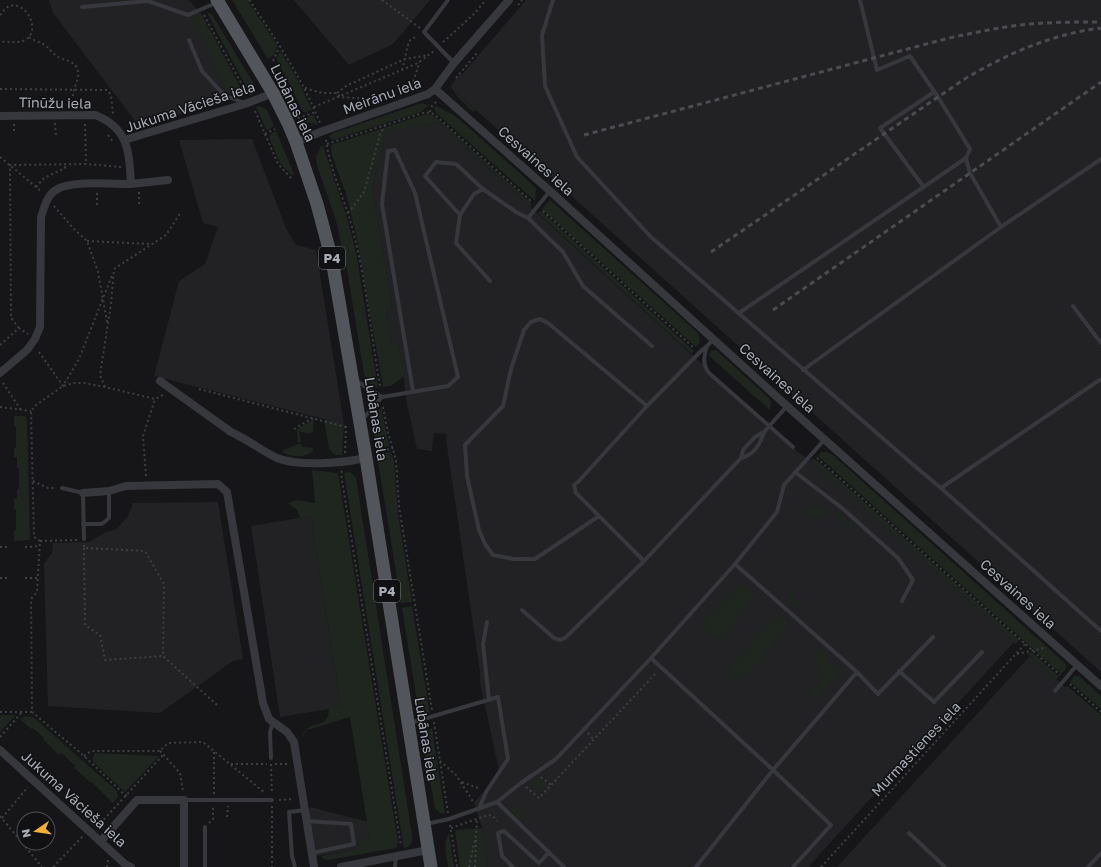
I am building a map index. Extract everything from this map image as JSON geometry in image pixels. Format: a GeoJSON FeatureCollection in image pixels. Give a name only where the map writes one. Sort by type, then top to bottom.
{"type":"FeatureCollection","features":[{"type":"Feature","properties":{"kind":"main road","name":"Lubānas iela"},"geometry":{"type":"LineString","coordinates":[[218,1],[274,93],[296,142],[317,204],[332,260],[360,422],[371,455],[408,724],[431,867]]}},
{"type":"Feature","properties":{"kind":"street","name":"Meirānu iela"},"geometry":{"type":"LineString","coordinates":[[296,142],[323,131],[421,97],[435,89],[454,63],[509,0]]}},
{"type":"Feature","properties":{"kind":"street","name":"Cesvaines iela"},"geometry":{"type":"LineString","coordinates":[[435,89],[1101,686]]}},
{"type":"Feature","properties":{"kind":"street","name":"Jukuma Vācieša iela"},"geometry":{"type":"LineString","coordinates":[[135,184],[130,158],[124,140],[248,103],[274,93]]}},
{"type":"Feature","properties":{"kind":"street","name":"Tīnūžu iela"},"geometry":{"type":"LineString","coordinates":[[0,116],[95,115],[107,120],[119,129],[124,140]]}},
{"type":"Feature","properties":{"kind":"street"},"geometry":{"type":"LineString","coordinates":[[0,373],[27,350],[35,339],[40,327],[41,217],[48,198],[55,190],[69,184],[135,184],[168,180]]}},
{"type":"Feature","properties":{"kind":"street"},"geometry":{"type":"LineString","coordinates":[[160,382],[175,391],[231,432],[244,438],[276,458],[295,463],[345,461],[371,455]]}},
{"type":"Feature","properties":{"kind":"street"},"geometry":{"type":"LineString","coordinates":[[83,493],[109,492],[126,486],[218,484],[227,492],[262,703],[269,719],[287,732],[294,742],[314,867]]}},
{"type":"Feature","properties":{"kind":"street","name":"Jukuma Vācieša iela"},"geometry":{"type":"LineString","coordinates":[[0,750],[130,867]]}},
{"type":"Feature","properties":{"kind":"street"},"geometry":{"type":"LineString","coordinates":[[101,841],[137,800],[184,800],[184,867]]}},
{"type":"Feature","properties":{"kind":"street"},"geometry":{"type":"LineString","coordinates":[[341,867],[428,850]]}},
{"type":"Feature","properties":{"kind":"lane"},"geometry":{"type":"LineString","coordinates":[[82,7],[147,0],[188,15],[218,1]]}},
{"type":"Feature","properties":{"kind":"lane"},"geometry":{"type":"LineString","coordinates":[[448,0],[424,32],[454,63]]}},
{"type":"Feature","properties":{"kind":"lane"},"geometry":{"type":"LineString","coordinates":[[552,0],[542,35],[545,86],[577,157],[651,237],[803,370],[942,488],[1101,631]]}},
{"type":"Feature","properties":{"kind":"lane"},"geometry":{"type":"LineString","coordinates":[[739,313],[966,158],[970,149],[910,56],[877,70],[860,0]]}},
{"type":"Feature","properties":{"kind":"lane"},"geometry":{"type":"LineString","coordinates":[[189,40],[202,71],[224,95],[248,103]]}},
{"type":"Feature","properties":{"kind":"lane"},"geometry":{"type":"LineString","coordinates":[[923,186],[880,128],[934,92]]}},
{"type":"Feature","properties":{"kind":"lane"},"geometry":{"type":"LineString","coordinates":[[360,422],[382,397],[448,386],[458,377],[415,193],[395,150],[388,151],[382,204],[413,391]]}},
{"type":"Feature","properties":{"kind":"lane"},"geometry":{"type":"LineString","coordinates":[[966,158],[970,173],[1001,227]]}},
{"type":"Feature","properties":{"kind":"lane"},"geometry":{"type":"LineString","coordinates":[[803,370],[1001,227],[1101,159]]}},
{"type":"Feature","properties":{"kind":"lane"},"geometry":{"type":"LineString","coordinates":[[460,215],[424,176],[436,162],[456,164],[483,189],[516,212],[528,218],[563,252],[583,286],[652,346]]}},
{"type":"Feature","properties":{"kind":"lane"},"geometry":{"type":"LineString","coordinates":[[483,189],[474,194],[460,215],[456,243],[490,281]]}},
{"type":"Feature","properties":{"kind":"lane"},"geometry":{"type":"LineString","coordinates":[[528,218],[550,191]]}},
{"type":"Feature","properties":{"kind":"lane"},"geometry":{"type":"LineString","coordinates":[[1073,306],[1101,343]]}},
{"type":"Feature","properties":{"kind":"lane"},"geometry":{"type":"LineString","coordinates":[[598,516],[535,559],[514,559],[493,555],[485,544],[479,530],[467,476],[465,444],[502,406],[511,369],[524,330],[532,322],[540,319],[548,323],[647,406]]}},
{"type":"Feature","properties":{"kind":"lane"},"geometry":{"type":"LineString","coordinates":[[644,561],[576,493],[574,485],[647,406],[703,348],[714,339]]}},
{"type":"Feature","properties":{"kind":"lane"},"geometry":{"type":"LineString","coordinates":[[707,346],[704,361],[705,368],[709,373],[770,425],[793,447]]}},
{"type":"Feature","properties":{"kind":"lane"},"geometry":{"type":"LineString","coordinates":[[353,378],[382,397]]}},
{"type":"Feature","properties":{"kind":"lane"},"geometry":{"type":"LineString","coordinates":[[942,488],[1101,379]]}},
{"type":"Feature","properties":{"kind":"lane"},"geometry":{"type":"LineString","coordinates":[[522,610],[554,638],[560,640],[565,638],[644,561],[741,458],[743,450],[755,437],[764,432],[787,406]]}},
{"type":"Feature","properties":{"kind":"lane"},"geometry":{"type":"LineString","coordinates":[[741,458],[749,456],[754,451],[761,443],[764,432]]}},
{"type":"Feature","properties":{"kind":"lane"},"geometry":{"type":"LineString","coordinates":[[424,824],[449,819],[497,802],[521,783],[556,759],[651,658],[735,564],[777,512],[784,485],[825,439]]}},
{"type":"Feature","properties":{"kind":"lane"},"geometry":{"type":"LineString","coordinates":[[795,472],[842,508],[898,558],[913,580],[902,601]]}},
{"type":"Feature","properties":{"kind":"lane"},"geometry":{"type":"LineString","coordinates":[[62,488],[83,493],[84,539]]}},
{"type":"Feature","properties":{"kind":"lane"},"geometry":{"type":"LineString","coordinates":[[84,524],[102,524],[109,518],[109,492]]}},
{"type":"Feature","properties":{"kind":"lane"},"geometry":{"type":"LineString","coordinates":[[735,564],[856,672],[878,694],[933,637]]}},
{"type":"Feature","properties":{"kind":"lane"},"geometry":{"type":"LineString","coordinates":[[486,622],[484,644],[490,700]]}},
{"type":"Feature","properties":{"kind":"lane"},"geometry":{"type":"LineString","coordinates":[[899,671],[934,702],[982,652]]}},
{"type":"Feature","properties":{"kind":"lane"},"geometry":{"type":"LineString","coordinates":[[651,658],[831,825],[793,867]]}},
{"type":"Feature","properties":{"kind":"lane"},"geometry":{"type":"LineString","coordinates":[[1055,691],[1077,665]]}},
{"type":"Feature","properties":{"kind":"lane"},"geometry":{"type":"LineString","coordinates":[[696,867],[773,770],[856,672]]}},
{"type":"Feature","properties":{"kind":"lane"},"geometry":{"type":"LineString","coordinates":[[408,724],[498,697],[508,759],[486,792],[479,809]]}},
{"type":"Feature","properties":{"kind":"lane"},"geometry":{"type":"LineString","coordinates":[[271,758],[270,732],[273,722]]}},
{"type":"Feature","properties":{"kind":"lane"},"geometry":{"type":"LineString","coordinates":[[184,800],[272,800]]}},
{"type":"Feature","properties":{"kind":"lane"},"geometry":{"type":"LineString","coordinates":[[497,802],[564,867]]}},
{"type":"Feature","properties":{"kind":"lane"},"geometry":{"type":"LineString","coordinates":[[294,867],[289,812],[305,810]]}},
{"type":"Feature","properties":{"kind":"lane"},"geometry":{"type":"LineString","coordinates":[[307,821],[351,824],[354,844],[312,853]]}},
{"type":"Feature","properties":{"kind":"lane"},"geometry":{"type":"LineString","coordinates":[[205,827],[205,867]]}},
{"type":"Feature","properties":{"kind":"lane"},"geometry":{"type":"LineString","coordinates":[[513,867],[502,856],[498,833],[504,831],[539,863],[548,852]]}},
{"type":"Feature","properties":{"kind":"lane"},"geometry":{"type":"LineString","coordinates":[[909,833],[945,867]]}},
{"type":"Feature","properties":{"kind":"lane"},"geometry":{"type":"LineString","coordinates":[[1088,867],[1101,853]]}},
{"type":"Feature","properties":{"kind":"lane"},"geometry":{"type":"LineString","coordinates":[[395,867],[399,855]]}},
{"type":"Feature","properties":{"kind":"lane"},"geometry":{"type":"LineString","coordinates":[[505,859],[506,867]]}},
{"type":"Feature","properties":{"kind":"path"},"geometry":{"type":"LineString","coordinates":[[249,0],[280,46],[314,107],[320,124]]}},
{"type":"Feature","properties":{"kind":"path"},"geometry":{"type":"LineString","coordinates":[[382,0],[411,22]]}},
{"type":"Feature","properties":{"kind":"path"},"geometry":{"type":"LineString","coordinates":[[314,107],[420,62],[473,15],[486,0]]}},
{"type":"Feature","properties":{"kind":"path"},"geometry":{"type":"LineString","coordinates":[[517,6],[522,0]]}},
{"type":"Feature","properties":{"kind":"path"},"geometry":{"type":"LineString","coordinates":[[0,15],[8,6],[15,4],[22,6],[28,12],[32,24],[29,36],[25,40],[0,42]]}},
{"type":"Feature","properties":{"kind":"path"},"geometry":{"type":"LineString","coordinates":[[201,9],[265,134],[278,164],[293,180]]}},
{"type":"Feature","properties":{"kind":"path"},"geometry":{"type":"LineString","coordinates":[[402,70],[409,41],[424,32]]}},
{"type":"Feature","properties":{"kind":"path"},"geometry":{"type":"LineString","coordinates":[[29,36],[47,47],[58,57],[71,61],[75,65],[78,70],[78,77],[73,90],[73,96]]}},
{"type":"Feature","properties":{"kind":"path"},"geometry":{"type":"LineString","coordinates":[[273,61],[280,46]]}},
{"type":"Feature","properties":{"kind":"path"},"geometry":{"type":"LineString","coordinates":[[454,80],[481,48]]}},
{"type":"Feature","properties":{"kind":"path"},"geometry":{"type":"LineString","coordinates":[[304,88],[322,93],[337,93],[346,86],[404,59],[430,54]]}},
{"type":"Feature","properties":{"kind":"path"},"geometry":{"type":"LineString","coordinates":[[407,102],[420,62]]}},
{"type":"Feature","properties":{"kind":"path"},"geometry":{"type":"LineString","coordinates":[[0,89],[107,90],[111,95],[113,116]]}},
{"type":"Feature","properties":{"kind":"path"},"geometry":{"type":"LineString","coordinates":[[337,93],[340,96],[387,101],[397,105]]}},
{"type":"Feature","properties":{"kind":"path"},"geometry":{"type":"LineString","coordinates":[[430,112],[432,106],[442,95]]}},
{"type":"Feature","properties":{"kind":"path"},"geometry":{"type":"LineString","coordinates":[[298,118],[316,112]]}},
{"type":"Feature","properties":{"kind":"path"},"geometry":{"type":"LineString","coordinates":[[85,115],[86,164]]}},
{"type":"Feature","properties":{"kind":"path"},"geometry":{"type":"LineString","coordinates":[[348,213],[364,192],[380,135],[385,125]]}},
{"type":"Feature","properties":{"kind":"path"},"geometry":{"type":"LineString","coordinates":[[265,134],[275,129]]}},
{"type":"Feature","properties":{"kind":"path"},"geometry":{"type":"LineString","coordinates":[[326,140],[328,152],[348,213],[358,252],[388,433],[397,467],[399,506],[457,867]]}},
{"type":"Feature","properties":{"kind":"path"},"geometry":{"type":"LineString","coordinates":[[0,157],[48,198],[73,228],[87,241],[98,272],[108,324]]}},
{"type":"Feature","properties":{"kind":"path"},"geometry":{"type":"LineString","coordinates":[[36,187],[44,178],[65,168],[65,165]]}},
{"type":"Feature","properties":{"kind":"path"},"geometry":{"type":"LineString","coordinates":[[96,184],[97,207]]}},
{"type":"Feature","properties":{"kind":"path"},"geometry":{"type":"LineString","coordinates":[[135,184],[139,207]]}},
{"type":"Feature","properties":{"kind":"path"},"geometry":{"type":"LineString","coordinates":[[181,212],[166,235],[114,269],[80,359],[63,386],[36,405],[31,411],[34,537],[40,541],[84,539],[85,625],[100,635],[105,660],[163,656],[217,705]]}},
{"type":"Feature","properties":{"kind":"path"},"geometry":{"type":"LineString","coordinates":[[87,241],[152,244]]}},
{"type":"Feature","properties":{"kind":"path"},"geometry":{"type":"LineString","coordinates":[[105,387],[100,375],[114,270]]}},
{"type":"Feature","properties":{"kind":"path"},"geometry":{"type":"LineString","coordinates":[[0,345],[20,328],[35,339]]}},
{"type":"Feature","properties":{"kind":"path"},"geometry":{"type":"LineString","coordinates":[[39,352],[63,386]]}},
{"type":"Feature","properties":{"kind":"path"},"geometry":{"type":"LineString","coordinates":[[3,383],[21,410]]}},
{"type":"Feature","properties":{"kind":"path"},"geometry":{"type":"LineString","coordinates":[[63,386],[84,383],[155,398],[175,391]]}},
{"type":"Feature","properties":{"kind":"path"},"geometry":{"type":"LineString","coordinates":[[199,389],[346,426],[345,461],[341,474],[399,855]]}},
{"type":"Feature","properties":{"kind":"path"},"geometry":{"type":"LineString","coordinates":[[146,486],[143,436],[155,398]]}},
{"type":"Feature","properties":{"kind":"path"},"geometry":{"type":"LineString","coordinates":[[0,406],[31,411]]}},
{"type":"Feature","properties":{"kind":"path"},"geometry":{"type":"LineString","coordinates":[[294,429],[313,418]]}},
{"type":"Feature","properties":{"kind":"path"},"geometry":{"type":"LineString","coordinates":[[371,455],[393,448]]}},
{"type":"Feature","properties":{"kind":"path"},"geometry":{"type":"LineString","coordinates":[[811,455],[817,457],[1060,676]]}},
{"type":"Feature","properties":{"kind":"path"},"geometry":{"type":"LineString","coordinates":[[33,481],[48,488],[62,488]]}},
{"type":"Feature","properties":{"kind":"path"},"geometry":{"type":"LineString","coordinates":[[32,712],[32,599],[37,592],[40,541]]}},
{"type":"Feature","properties":{"kind":"path"},"geometry":{"type":"LineString","coordinates":[[25,547],[39,546]]}},
{"type":"Feature","properties":{"kind":"path"},"geometry":{"type":"LineString","coordinates":[[0,547],[7,547]]}},
{"type":"Feature","properties":{"kind":"path"},"geometry":{"type":"LineString","coordinates":[[84,548],[145,551],[164,584],[163,656]]}},
{"type":"Feature","properties":{"kind":"path"},"geometry":{"type":"LineString","coordinates":[[0,578],[7,578]]}},
{"type":"Feature","properties":{"kind":"path"},"geometry":{"type":"LineString","coordinates":[[25,578],[38,578]]}},
{"type":"Feature","properties":{"kind":"path","name":"Murmastienes iela"},"geometry":{"type":"LineString","coordinates":[[820,867],[1025,644]]}},
{"type":"Feature","properties":{"kind":"path"},"geometry":{"type":"LineString","coordinates":[[1016,654],[1055,645]]}},
{"type":"Feature","properties":{"kind":"path"},"geometry":{"type":"LineString","coordinates":[[521,783],[539,798],[555,784],[567,769],[662,668]]}},
{"type":"Feature","properties":{"kind":"path"},"geometry":{"type":"LineString","coordinates":[[1069,683],[1101,712]]}},
{"type":"Feature","properties":{"kind":"path"},"geometry":{"type":"LineString","coordinates":[[627,698],[630,701]]}},
{"type":"Feature","properties":{"kind":"path"},"geometry":{"type":"LineString","coordinates":[[0,712],[32,712],[84,756],[125,795],[137,800]]}},
{"type":"Feature","properties":{"kind":"path"},"geometry":{"type":"LineString","coordinates":[[0,737],[22,712]]}},
{"type":"Feature","properties":{"kind":"path"},"geometry":{"type":"LineString","coordinates":[[612,714],[615,717]]}},
{"type":"Feature","properties":{"kind":"path"},"geometry":{"type":"LineString","coordinates":[[591,736],[594,740]]}},
{"type":"Feature","properties":{"kind":"path"},"geometry":{"type":"LineString","coordinates":[[84,756],[91,751],[160,751],[168,743],[203,742],[272,800],[303,799]]}},
{"type":"Feature","properties":{"kind":"path"},"geometry":{"type":"LineString","coordinates":[[160,751],[180,773],[183,782],[184,800]]}},
{"type":"Feature","properties":{"kind":"path"},"geometry":{"type":"LineString","coordinates":[[205,827],[213,820],[214,751]]}},
{"type":"Feature","properties":{"kind":"path"},"geometry":{"type":"LineString","coordinates":[[53,867],[163,755]]}},
{"type":"Feature","properties":{"kind":"path"},"geometry":{"type":"LineString","coordinates":[[271,758],[272,867]]}},
{"type":"Feature","properties":{"kind":"path"},"geometry":{"type":"LineString","coordinates":[[440,761],[456,775],[479,809]]}},
{"type":"Feature","properties":{"kind":"path"},"geometry":{"type":"LineString","coordinates":[[230,764],[298,764]]}},
{"type":"Feature","properties":{"kind":"path"},"geometry":{"type":"LineString","coordinates":[[564,765],[567,769]]}},
{"type":"Feature","properties":{"kind":"path"},"geometry":{"type":"LineString","coordinates":[[33,781],[1,817],[42,867]]}},
{"type":"Feature","properties":{"kind":"path"},"geometry":{"type":"LineString","coordinates":[[460,782],[486,792]]}},
{"type":"Feature","properties":{"kind":"path"},"geometry":{"type":"LineString","coordinates":[[451,828],[488,815],[493,816],[497,821]]}},
{"type":"Feature","properties":{"kind":"path"},"geometry":{"type":"LineString","coordinates":[[475,867],[477,819]]}},
{"type":"Feature","properties":{"kind":"path"},"geometry":{"type":"LineString","coordinates":[[469,867],[476,835]]}},
{"type":"Feature","properties":{"kind":"shaded area"},"geometry":{"type":"Polygon","coordinates":[[[49,0],[189,0],[203,17],[232,88],[222,102],[139,126],[53,13],[49,0]]]}},
{"type":"Feature","properties":{"kind":"shaded area"},"geometry":{"type":"Polygon","coordinates":[[[232,0],[247,0],[278,46],[274,55],[268,59],[232,0]]]}},
{"type":"Feature","properties":{"kind":"shaded area"},"geometry":{"type":"Polygon","coordinates":[[[294,0],[430,0],[393,44],[349,65],[294,0]]]}},
{"type":"Feature","properties":{"kind":"shaded area"},"geometry":{"type":"Polygon","coordinates":[[[526,0],[1101,0],[1101,672],[456,92],[453,85],[526,0]]]}},
{"type":"Feature","properties":{"kind":"shaded area"},"geometry":{"type":"Polygon","coordinates":[[[201,13],[244,94],[230,94],[224,88],[196,23],[192,24],[192,18],[201,13]]]}},
{"type":"Feature","properties":{"kind":"shaded area"},"geometry":{"type":"Polygon","coordinates":[[[207,13],[211,13],[254,84],[255,90],[251,96],[207,13]]]}},
{"type":"Feature","properties":{"kind":"shaded area"},"geometry":{"type":"Polygon","coordinates":[[[280,50],[298,80],[312,110],[303,112],[277,59],[280,50]]]}},
{"type":"Feature","properties":{"kind":"shaded area"},"geometry":{"type":"Polygon","coordinates":[[[460,74],[461,75],[453,85],[456,92],[475,110],[473,112],[457,96],[451,87],[460,74]]]}},
{"type":"Feature","properties":{"kind":"shaded area"},"geometry":{"type":"Polygon","coordinates":[[[422,103],[429,105],[421,112],[333,140],[329,137],[333,133],[422,103]]]}},
{"type":"Feature","properties":{"kind":"shaded area"},"geometry":{"type":"Polygon","coordinates":[[[260,106],[267,110],[274,126],[268,130],[266,129],[256,107],[260,106]]]}},
{"type":"Feature","properties":{"kind":"shaded area"},"geometry":{"type":"Polygon","coordinates":[[[436,106],[452,114],[466,125],[536,188],[535,201],[436,113],[434,108],[436,106]]]}},
{"type":"Feature","properties":{"kind":"shaded area"},"geometry":{"type":"Polygon","coordinates":[[[426,114],[432,115],[438,119],[532,204],[531,207],[438,122],[387,131],[372,188],[392,307],[386,309],[392,346],[399,346],[404,376],[391,386],[383,387],[356,234],[346,194],[332,155],[331,145],[426,114]]]}},
{"type":"Feature","properties":{"kind":"shaded area"},"geometry":{"type":"Polygon","coordinates":[[[312,115],[314,116],[318,125],[302,120],[312,115]]]}},
{"type":"Feature","properties":{"kind":"shaded area"},"geometry":{"type":"Polygon","coordinates":[[[438,122],[798,452],[813,462],[1014,642],[808,867],[488,867],[482,828],[474,802],[500,775],[480,683],[480,672],[446,439],[447,434],[434,433],[432,451],[417,449],[407,404],[399,346],[392,347],[386,308],[392,307],[372,188],[387,130],[438,122]]]}},
{"type":"Feature","properties":{"kind":"shaded area"},"geometry":{"type":"Polygon","coordinates":[[[276,131],[294,174],[292,175],[280,163],[269,137],[276,131]]]}},
{"type":"Feature","properties":{"kind":"shaded area"},"geometry":{"type":"Polygon","coordinates":[[[252,139],[286,228],[296,245],[316,250],[344,424],[154,376],[179,281],[205,264],[218,227],[203,223],[179,140],[252,139]]]}},
{"type":"Feature","properties":{"kind":"shaded area"},"geometry":{"type":"Polygon","coordinates":[[[321,146],[323,146],[347,218],[356,252],[378,388],[371,385],[364,374],[347,269],[336,221],[317,165],[316,157],[321,146]]]}},
{"type":"Feature","properties":{"kind":"shaded area"},"geometry":{"type":"Polygon","coordinates":[[[550,200],[698,333],[700,340],[699,344],[696,347],[542,209],[550,200]]]}},
{"type":"Feature","properties":{"kind":"shaded area"},"geometry":{"type":"Polygon","coordinates":[[[541,211],[694,351],[692,354],[538,213],[541,211]]]}},
{"type":"Feature","properties":{"kind":"shaded area"},"geometry":{"type":"Polygon","coordinates":[[[712,350],[716,350],[769,398],[771,403],[770,410],[708,355],[712,350]]]}},
{"type":"Feature","properties":{"kind":"shaded area"},"geometry":{"type":"Polygon","coordinates":[[[381,408],[389,446],[377,448],[373,432],[373,421],[374,416],[381,408]]]}},
{"type":"Feature","properties":{"kind":"shaded area"},"geometry":{"type":"Polygon","coordinates":[[[14,416],[25,416],[27,419],[30,540],[14,541],[14,531],[16,530],[16,509],[14,509],[14,499],[17,499],[17,489],[19,489],[19,468],[17,468],[17,457],[14,457],[14,448],[16,447],[16,427],[14,426],[14,416]]]}},
{"type":"Feature","properties":{"kind":"shaded area"},"geometry":{"type":"Polygon","coordinates":[[[314,419],[313,432],[308,434],[299,431],[301,442],[298,443],[297,429],[314,419]]]}},
{"type":"Feature","properties":{"kind":"shaded area"},"geometry":{"type":"Polygon","coordinates":[[[324,419],[344,424],[342,455],[335,455],[329,449],[324,419]]]}},
{"type":"Feature","properties":{"kind":"shaded area"},"geometry":{"type":"Polygon","coordinates":[[[301,444],[303,447],[313,448],[313,451],[302,456],[293,456],[282,451],[301,444]]]}},
{"type":"Feature","properties":{"kind":"shaded area"},"geometry":{"type":"Polygon","coordinates":[[[391,452],[394,461],[398,514],[412,602],[401,603],[377,455],[391,452]]]}},
{"type":"Feature","properties":{"kind":"shaded area"},"geometry":{"type":"Polygon","coordinates":[[[821,452],[827,452],[833,455],[1066,664],[1066,669],[1061,674],[818,456],[821,452]]]}},
{"type":"Feature","properties":{"kind":"shaded area"},"geometry":{"type":"Polygon","coordinates":[[[813,459],[818,461],[1019,640],[1016,644],[981,611],[810,460],[813,459]]]}},
{"type":"Feature","properties":{"kind":"shaded area"},"geometry":{"type":"Polygon","coordinates":[[[312,470],[338,473],[398,842],[396,848],[328,860],[321,856],[358,849],[357,842],[369,836],[367,824],[351,820],[350,818],[367,822],[350,717],[307,730],[299,741],[306,730],[314,725],[324,722],[328,715],[329,708],[341,706],[311,516],[300,518],[297,510],[288,503],[297,500],[315,503],[312,470]]]}},
{"type":"Feature","properties":{"kind":"shaded area"},"geometry":{"type":"Polygon","coordinates":[[[350,472],[356,478],[412,835],[411,844],[404,849],[344,473],[350,472]]]}},
{"type":"Feature","properties":{"kind":"shaded area"},"geometry":{"type":"Polygon","coordinates":[[[218,502],[243,659],[233,661],[160,713],[48,706],[44,564],[52,553],[53,543],[89,542],[106,532],[117,529],[128,516],[133,503],[218,502]]]}},
{"type":"Feature","properties":{"kind":"shaded area"},"geometry":{"type":"Polygon","coordinates":[[[811,508],[824,508],[828,511],[820,519],[810,516],[807,512],[811,508]]]}},
{"type":"Feature","properties":{"kind":"shaded area"},"geometry":{"type":"Polygon","coordinates":[[[837,511],[856,527],[852,530],[834,513],[837,511]]]}},
{"type":"Feature","properties":{"kind":"shaded area"},"geometry":{"type":"Polygon","coordinates":[[[311,516],[341,707],[280,717],[251,526],[311,516]]]}},
{"type":"Feature","properties":{"kind":"shaded area"},"geometry":{"type":"Polygon","coordinates":[[[741,582],[753,594],[752,601],[726,634],[718,640],[701,625],[741,582]]]}},
{"type":"Feature","properties":{"kind":"shaded area"},"geometry":{"type":"Polygon","coordinates":[[[782,586],[800,602],[796,606],[790,599],[782,586]]]}},
{"type":"Feature","properties":{"kind":"shaded area"},"geometry":{"type":"Polygon","coordinates":[[[412,606],[430,714],[425,712],[419,706],[417,701],[402,608],[412,606]]]}},
{"type":"Feature","properties":{"kind":"shaded area"},"geometry":{"type":"Polygon","coordinates":[[[778,614],[790,624],[752,670],[736,681],[728,670],[778,614]]]}},
{"type":"Feature","properties":{"kind":"shaded area"},"geometry":{"type":"Polygon","coordinates":[[[818,649],[839,672],[815,700],[811,693],[824,676],[813,652],[818,649]]]}},
{"type":"Feature","properties":{"kind":"shaded area"},"geometry":{"type":"Polygon","coordinates":[[[1027,653],[1033,653],[1059,677],[1056,679],[1027,653]]]}},
{"type":"Feature","properties":{"kind":"shaded area"},"geometry":{"type":"Polygon","coordinates":[[[1030,656],[1101,719],[1101,867],[837,867],[1030,656]]]}},
{"type":"Feature","properties":{"kind":"shaded area"},"geometry":{"type":"Polygon","coordinates":[[[1074,676],[1079,676],[1101,696],[1101,709],[1070,682],[1074,676]]]}},
{"type":"Feature","properties":{"kind":"shaded area"},"geometry":{"type":"Polygon","coordinates":[[[1067,686],[1101,715],[1101,719],[1065,688],[1067,686]]]}},
{"type":"Feature","properties":{"kind":"shaded area"},"geometry":{"type":"Polygon","coordinates":[[[0,715],[15,716],[0,732],[0,715]]]}},
{"type":"Feature","properties":{"kind":"shaded area"},"geometry":{"type":"Polygon","coordinates":[[[25,716],[33,717],[117,791],[118,797],[113,803],[92,782],[91,783],[74,768],[75,766],[61,753],[59,755],[43,739],[44,738],[20,719],[25,716]]]}},
{"type":"Feature","properties":{"kind":"shaded area"},"geometry":{"type":"Polygon","coordinates":[[[432,728],[445,814],[440,813],[435,808],[423,742],[427,732],[432,728]]]}},
{"type":"Feature","properties":{"kind":"shaded area"},"geometry":{"type":"Polygon","coordinates":[[[95,753],[159,756],[125,792],[93,762],[95,753]]]}},
{"type":"Feature","properties":{"kind":"shaded area"},"geometry":{"type":"Polygon","coordinates":[[[542,779],[548,783],[540,790],[532,783],[542,779]]]}},
{"type":"Feature","properties":{"kind":"shaded area"},"geometry":{"type":"Polygon","coordinates":[[[514,805],[525,815],[520,820],[509,809],[514,805]]]}},
{"type":"Feature","properties":{"kind":"shaded area"},"geometry":{"type":"Polygon","coordinates":[[[311,807],[367,822],[369,836],[357,842],[358,849],[316,856],[313,850],[307,809],[310,809],[311,807]]]}},
{"type":"Feature","properties":{"kind":"shaded area"},"geometry":{"type":"Polygon","coordinates":[[[482,828],[488,867],[460,867],[455,830],[482,828]]]}},
{"type":"Feature","properties":{"kind":"shaded area"},"geometry":{"type":"Polygon","coordinates":[[[449,833],[454,867],[448,867],[445,845],[449,833]]]}},
{"type":"Feature","properties":{"kind":"railway"},"geometry":{"type":"LineString","coordinates":[[584,135],[949,38],[1020,25],[1101,22]]}},
{"type":"Feature","properties":{"kind":"railway"},"geometry":{"type":"LineString","coordinates":[[711,252],[963,80],[1030,46],[1065,35],[1101,28]]}},
{"type":"Feature","properties":{"kind":"railway"},"geometry":{"type":"LineString","coordinates":[[773,310],[1101,82]]}}]}
